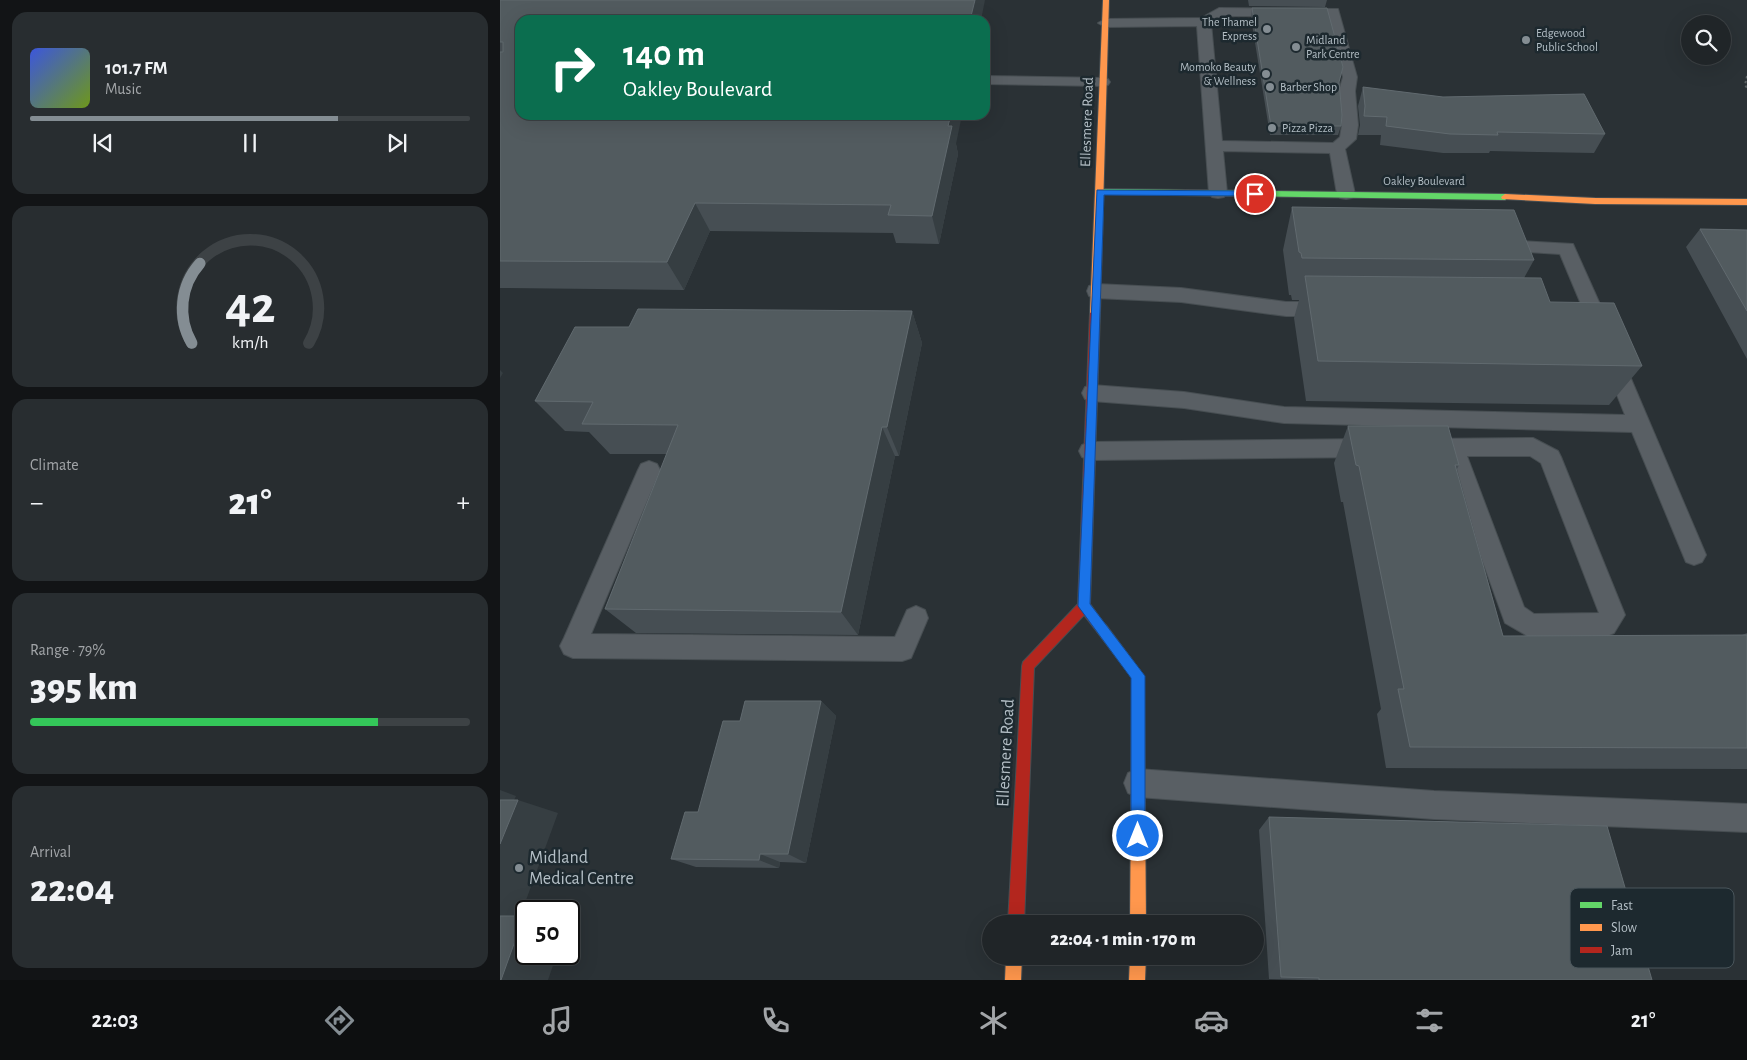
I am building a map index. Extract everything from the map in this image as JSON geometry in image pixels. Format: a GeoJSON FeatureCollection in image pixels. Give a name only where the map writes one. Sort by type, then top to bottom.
{"type":"FeatureCollection","features":[{"type":"Feature","properties":{"kind":"main road","name":"Ellesmere Road"},"geometry":{"type":"LineString","coordinates":[[1016,915],[1028,666],[1084,606],[1106,0]]}},
{"type":"Feature","properties":{"kind":"main road","name":"Oakley Boulevard"},"geometry":{"type":"LineString","coordinates":[[1100,192],[1494,196],[1596,201],[1747,202]]}},
{"type":"Feature","properties":{"kind":"main road"},"geometry":{"type":"LineString","coordinates":[[1084,606],[1138,676],[1138,915]]}},
{"type":"Feature","properties":{"kind":"main road"},"geometry":{"type":"LineString","coordinates":[[1013,980],[1014,965]]}},
{"type":"Feature","properties":{"kind":"main road"},"geometry":{"type":"LineString","coordinates":[[1137,980],[1138,965]]}},
{"type":"Feature","properties":{"kind":"lane"},"geometry":{"type":"LineString","coordinates":[[1105,23],[1204,22],[1218,12],[1334,12],[1350,77],[1347,91],[1350,125],[1348,139],[1337,148],[1215,146]]}},
{"type":"Feature","properties":{"kind":"lane"},"geometry":{"type":"LineString","coordinates":[[1204,22],[1218,193]]}},
{"type":"Feature","properties":{"kind":"lane"},"geometry":{"type":"LineString","coordinates":[[990,80],[1104,82]]}},
{"type":"Feature","properties":{"kind":"lane"},"geometry":{"type":"LineString","coordinates":[[1337,148],[1346,194]]}},
{"type":"Feature","properties":{"kind":"lane"},"geometry":{"type":"LineString","coordinates":[[1491,246],[1567,248],[1593,324],[1640,424],[1694,555]]}},
{"type":"Feature","properties":{"kind":"lane"},"geometry":{"type":"LineString","coordinates":[[1096,291],[1181,295],[1286,309],[1345,309]]}},
{"type":"Feature","properties":{"kind":"lane"},"geometry":{"type":"LineString","coordinates":[[1092,393],[1184,400],[1284,416],[1640,424]]}},
{"type":"Feature","properties":{"kind":"lane"},"geometry":{"type":"LineString","coordinates":[[1090,451],[1398,448],[1453,448],[1533,448],[1550,457],[1613,615],[1606,625],[1531,626],[1514,615],[1453,448]]}},
{"type":"Feature","properties":{"kind":"lane"},"geometry":{"type":"LineString","coordinates":[[649,470],[573,646],[902,649],[916,618]]}},
{"type":"Feature","properties":{"kind":"lane"},"geometry":{"type":"LineString","coordinates":[[1138,783],[1434,805],[1747,818]]}},
{"type":"Feature","properties":{"kind":"path"},"geometry":{"type":"LineString","coordinates":[[1747,76],[1745,85],[1747,88]]}},
{"type":"Feature","properties":{"kind":"building"},"geometry":{"type":"Polygon","coordinates":[[[500,0],[975,0],[971,15],[515,15],[515,120],[950,120],[948,126],[952,126],[932,216],[888,215],[891,205],[695,203],[667,262],[500,261],[500,52],[503,52],[503,42],[500,42],[500,0]]]}},
{"type":"Feature","properties":{"kind":"building","name":"Midland Park Centre"},"geometry":{"type":"Polygon","coordinates":[[[1252,8],[1327,8],[1343,67],[1339,82],[1341,126],[1271,126],[1252,8]]]}},
{"type":"Feature","properties":{"kind":"building"},"geometry":{"type":"Polygon","coordinates":[[[1363,87],[1443,97],[1584,94],[1605,134],[1497,132],[1498,135],[1450,134],[1386,126],[1387,117],[1364,116],[1363,87]]]}},
{"type":"Feature","properties":{"kind":"building"},"geometry":{"type":"Polygon","coordinates":[[[1292,207],[1514,210],[1534,260],[1302,258],[1299,252],[1292,207]]]}},
{"type":"Feature","properties":{"kind":"building"},"geometry":{"type":"Polygon","coordinates":[[[1700,229],[1747,230],[1747,311],[1700,229]]]}},
{"type":"Feature","properties":{"kind":"building"},"geometry":{"type":"Polygon","coordinates":[[[1305,276],[1541,278],[1550,302],[1614,303],[1642,366],[1318,361],[1305,276]]]}},
{"type":"Feature","properties":{"kind":"building"},"geometry":{"type":"Polygon","coordinates":[[[638,309],[912,311],[887,427],[882,427],[841,612],[605,609],[678,425],[582,424],[593,402],[535,401],[575,327],[629,327],[638,309]]]}},
{"type":"Feature","properties":{"kind":"building"},"geometry":{"type":"Polygon","coordinates":[[[1348,426],[1448,426],[1459,465],[1455,465],[1503,636],[1747,635],[1747,748],[1410,747],[1398,689],[1404,689],[1359,466],[1356,465],[1348,426]]]}},
{"type":"Feature","properties":{"kind":"building"},"geometry":{"type":"Polygon","coordinates":[[[745,701],[821,701],[788,854],[760,854],[759,860],[671,859],[685,812],[698,812],[723,721],[740,721],[745,701]]]}},
{"type":"Feature","properties":{"kind":"building"},"geometry":{"type":"Polygon","coordinates":[[[500,800],[518,800],[500,844],[500,800]]]}},
{"type":"Feature","properties":{"kind":"building"},"geometry":{"type":"Polygon","coordinates":[[[1269,817],[1607,826],[1625,888],[1570,888],[1570,968],[1648,968],[1652,980],[1319,980],[1319,978],[1281,977],[1269,817]]]}},
{"type":"Feature","properties":{"kind":"building"},"geometry":{"type":"Polygon","coordinates":[[[500,916],[515,916],[515,941],[500,980],[500,916]]]}},
{"type":"Feature","properties":{"kind":"traffic: fast"},"geometry":{"type":"LineString","coordinates":[[1100,192],[1505,197]]}},
{"type":"Feature","properties":{"kind":"traffic: slow"},"geometry":{"type":"LineString","coordinates":[[1095,313],[1106,0]]}},
{"type":"Feature","properties":{"kind":"traffic: slow"},"geometry":{"type":"LineString","coordinates":[[1505,197],[1595,201],[1747,202]]}},
{"type":"Feature","properties":{"kind":"traffic: slow"},"geometry":{"type":"LineString","coordinates":[[1102,629],[1138,676],[1138,915]]}},
{"type":"Feature","properties":{"kind":"traffic: slow"},"geometry":{"type":"LineString","coordinates":[[1013,980],[1014,965]]}},
{"type":"Feature","properties":{"kind":"traffic: slow"},"geometry":{"type":"LineString","coordinates":[[1137,980],[1138,965]]}},
{"type":"Feature","properties":{"kind":"traffic: jam"},"geometry":{"type":"LineString","coordinates":[[1095,313],[1084,606],[1102,629]]}},
{"type":"Feature","properties":{"kind":"traffic: jam"},"geometry":{"type":"LineString","coordinates":[[1016,915],[1028,666],[1084,606]]}},
{"type":"Feature","properties":{"kind":"place","name":"The Thamel Express"},"geometry":{"type":"Point","coordinates":[1267,29]}},
{"type":"Feature","properties":{"kind":"place","name":"Edgewood Public School"},"geometry":{"type":"Point","coordinates":[1526,40]}},
{"type":"Feature","properties":{"kind":"place","name":"Midland Park Centre"},"geometry":{"type":"Point","coordinates":[1296,47]}},
{"type":"Feature","properties":{"kind":"place","name":"Momoko Beauty & Wellness"},"geometry":{"type":"Point","coordinates":[1266,74]}},
{"type":"Feature","properties":{"kind":"place","name":"Barber Shop"},"geometry":{"type":"Point","coordinates":[1270,87]}},
{"type":"Feature","properties":{"kind":"place","name":"Pizza Pizza"},"geometry":{"type":"Point","coordinates":[1272,128]}},
{"type":"Feature","properties":{"kind":"place","name":"Midland Medical Centre"},"geometry":{"type":"Point","coordinates":[519,868]}},
{"type":"Feature","properties":{"kind":"route"},"geometry":{"type":"LineString","coordinates":[[1138,836],[1138,676],[1084,606],[1100,192],[1255,194]]}}]}
